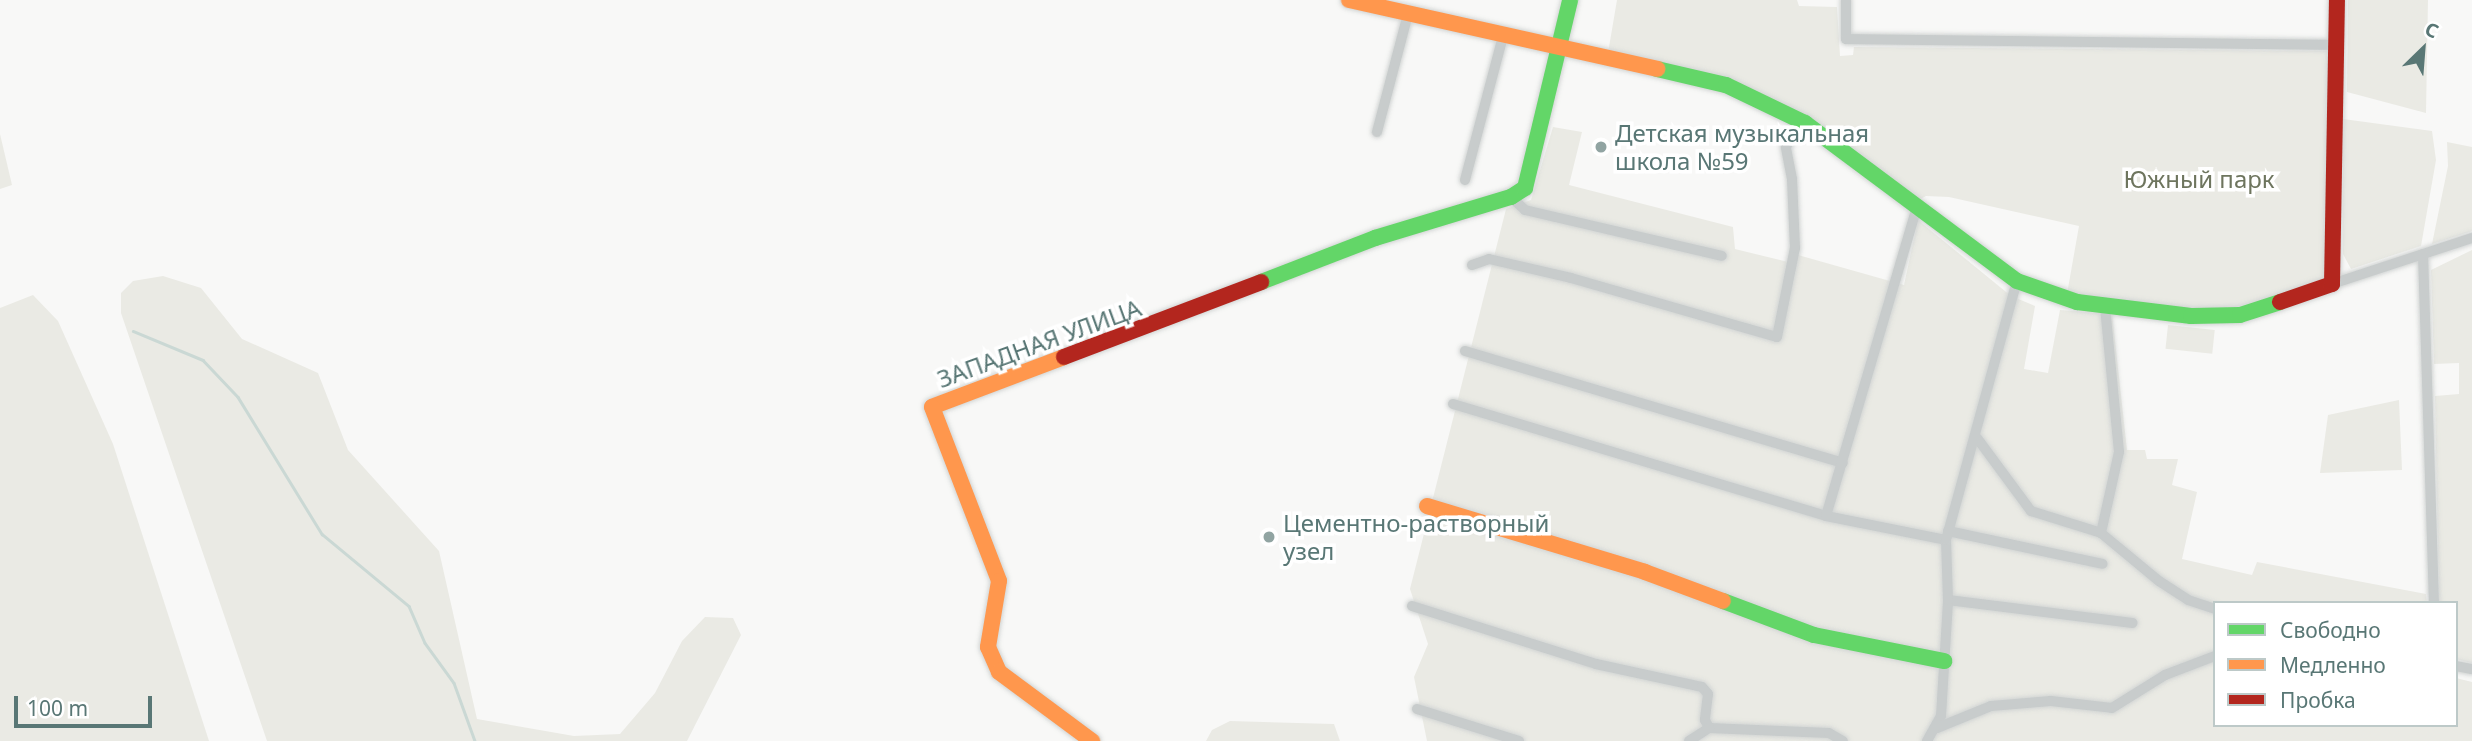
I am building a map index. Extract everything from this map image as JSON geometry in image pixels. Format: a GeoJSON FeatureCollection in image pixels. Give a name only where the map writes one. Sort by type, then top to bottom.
{"type":"FeatureCollection","features":[{"type":"Feature","properties":{"kind":"street"},"geometry":{"type":"LineString","coordinates":[[1349,0],[1726,85],[1767,100],[1800,120],[2017,281],[2053,297],[2105,307],[2179,315],[2240,315],[2472,238]]}},
{"type":"Feature","properties":{"kind":"street"},"geometry":{"type":"LineString","coordinates":[[1570,0],[1531,174],[1525,188],[1511,197],[1525,210],[1722,256]]}},
{"type":"Feature","properties":{"kind":"street"},"geometry":{"type":"LineString","coordinates":[[1846,0],[1846,38],[2337,45]]}},
{"type":"Feature","properties":{"kind":"street"},"geometry":{"type":"LineString","coordinates":[[2332,284],[2337,0]]}},
{"type":"Feature","properties":{"kind":"street"},"geometry":{"type":"LineString","coordinates":[[1377,132],[1408,14]]}},
{"type":"Feature","properties":{"kind":"street"},"geometry":{"type":"LineString","coordinates":[[1465,180],[1503,36]]}},
{"type":"Feature","properties":{"kind":"street"},"geometry":{"type":"LineString","coordinates":[[1472,265],[1489,259],[1560,275],[1777,337],[1795,248],[1792,179],[1786,147],[1800,120]]}},
{"type":"Feature","properties":{"kind":"street","name":"ЗАПАДНАЯ УЛИЦА"},"geometry":{"type":"LineString","coordinates":[[1091,741],[999,672],[988,647],[999,581],[932,407],[1375,238],[1511,197]]}},
{"type":"Feature","properties":{"kind":"street"},"geometry":{"type":"LineString","coordinates":[[1826,516],[1917,206]]}},
{"type":"Feature","properties":{"kind":"street"},"geometry":{"type":"LineString","coordinates":[[2423,254],[2434,601]]}},
{"type":"Feature","properties":{"kind":"street"},"geometry":{"type":"LineString","coordinates":[[1937,729],[1948,600],[1947,536],[1977,438],[2017,281]]}},
{"type":"Feature","properties":{"kind":"street"},"geometry":{"type":"LineString","coordinates":[[2101,533],[2119,452],[2105,307]]}},
{"type":"Feature","properties":{"kind":"street"},"geometry":{"type":"LineString","coordinates":[[1465,351],[1843,463]]}},
{"type":"Feature","properties":{"kind":"street"},"geometry":{"type":"LineString","coordinates":[[1453,404],[1826,516],[2103,564]]}},
{"type":"Feature","properties":{"kind":"street"},"geometry":{"type":"LineString","coordinates":[[1977,438],[2031,511],[2101,533],[2158,581],[2188,600],[2213,608]]}},
{"type":"Feature","properties":{"kind":"street"},"geometry":{"type":"LineString","coordinates":[[1427,506],[1645,572],[1814,635],[1944,661]]}},
{"type":"Feature","properties":{"kind":"street"},"geometry":{"type":"LineString","coordinates":[[1948,600],[2133,623]]}},
{"type":"Feature","properties":{"kind":"street"},"geometry":{"type":"LineString","coordinates":[[1412,606],[1596,664],[1702,687],[1707,694],[1709,729]]}},
{"type":"Feature","properties":{"kind":"street"},"geometry":{"type":"LineString","coordinates":[[1927,741],[1937,729],[1991,706],[2052,701],[2112,708],[2165,675],[2213,657]]}},
{"type":"Feature","properties":{"kind":"street"},"geometry":{"type":"LineString","coordinates":[[1417,709],[1519,741]]}},
{"type":"Feature","properties":{"kind":"street"},"geometry":{"type":"LineString","coordinates":[[1689,741],[1709,729],[1829,733],[1843,741]]}},
{"type":"Feature","properties":{"kind":"green space","name":"Южный парк"},"geometry":{"type":"Polygon","coordinates":[[[1617,0],[1797,0],[1799,6],[1837,7],[1840,56],[1853,55],[1854,47],[2332,51],[2325,283],[2232,308],[2163,307],[2067,294],[2079,226],[1949,197],[1926,196],[1915,202],[1815,121],[1608,53],[1617,0]]]}},
{"type":"Feature","properties":{"kind":"green space"},"geometry":{"type":"Polygon","coordinates":[[[2348,0],[2428,0],[2426,113],[2347,92],[2348,0]]]}},
{"type":"Feature","properties":{"kind":"green space"},"geometry":{"type":"Polygon","coordinates":[[[2343,119],[2432,131],[2436,160],[2421,246],[2351,269],[2343,254],[2343,119]]]}},
{"type":"Feature","properties":{"kind":"green space"},"geometry":{"type":"Polygon","coordinates":[[[1553,127],[1582,132],[1569,185],[1733,227],[1735,249],[1796,264],[1798,255],[1904,285],[1918,220],[2011,296],[2035,306],[2024,369],[2048,373],[2060,310],[2112,314],[2127,450],[2145,450],[2147,459],[2178,459],[2172,485],[2197,492],[2182,559],[2252,575],[2257,562],[2426,594],[2427,601],[2213,601],[2213,727],[2458,727],[2458,678],[2472,682],[2472,741],[1427,741],[1414,677],[1428,644],[1410,589],[1506,209],[1531,200],[1553,127]]]}},
{"type":"Feature","properties":{"kind":"green space"},"geometry":{"type":"Polygon","coordinates":[[[0,134],[12,185],[0,189],[0,134]]]}},
{"type":"Feature","properties":{"kind":"green space"},"geometry":{"type":"Polygon","coordinates":[[[2447,142],[2472,147],[2472,231],[2432,244],[2448,166],[2447,142]]]}},
{"type":"Feature","properties":{"kind":"green space"},"geometry":{"type":"Polygon","coordinates":[[[2472,250],[2472,663],[2458,660],[2458,601],[2439,601],[2435,396],[2459,394],[2459,363],[2434,364],[2431,270],[2472,250]]]}},
{"type":"Feature","properties":{"kind":"green space"},"geometry":{"type":"Polygon","coordinates":[[[163,276],[201,288],[242,339],[318,373],[348,450],[439,551],[477,719],[574,736],[620,734],[655,693],[682,641],[705,617],[733,618],[741,635],[687,741],[267,741],[121,313],[121,293],[133,281],[163,276]]]}},
{"type":"Feature","properties":{"kind":"green space"},"geometry":{"type":"Polygon","coordinates":[[[33,295],[58,321],[113,444],[209,741],[0,741],[0,308],[33,295]]]}},
{"type":"Feature","properties":{"kind":"green space"},"geometry":{"type":"Polygon","coordinates":[[[2168,325],[2215,330],[2212,354],[2165,349],[2168,325]]]}},
{"type":"Feature","properties":{"kind":"green space"},"geometry":{"type":"Polygon","coordinates":[[[2399,400],[2402,470],[2320,473],[2328,415],[2399,400]]]}},
{"type":"Feature","properties":{"kind":"green space"},"geometry":{"type":"Polygon","coordinates":[[[1230,721],[1334,724],[1340,741],[1206,741],[1212,730],[1230,721]]]}},
{"type":"Feature","properties":{"kind":"waterway"},"geometry":{"type":"LineString","coordinates":[[133,331],[203,360],[238,397],[322,534],[409,606],[425,643],[454,683],[475,741]]}},
{"type":"Feature","properties":{"kind":"traffic: fast"},"geometry":{"type":"LineString","coordinates":[[1261,282],[1375,238],[1511,197],[1525,188],[1570,0]]}},
{"type":"Feature","properties":{"kind":"traffic: fast"},"geometry":{"type":"LineString","coordinates":[[1657,69],[1726,85],[1805,123],[2017,281],[2077,302],[2191,316],[2240,315],[2280,302]]}},
{"type":"Feature","properties":{"kind":"traffic: fast"},"geometry":{"type":"LineString","coordinates":[[1723,601],[1814,635],[1944,661]]}},
{"type":"Feature","properties":{"kind":"traffic: slow"},"geometry":{"type":"LineString","coordinates":[[1349,0],[1657,69]]}},
{"type":"Feature","properties":{"kind":"traffic: slow"},"geometry":{"type":"LineString","coordinates":[[1064,357],[932,407],[999,581],[988,647],[999,672],[1092,741]]}},
{"type":"Feature","properties":{"kind":"traffic: slow"},"geometry":{"type":"LineString","coordinates":[[1427,506],[1645,572],[1723,601]]}},
{"type":"Feature","properties":{"kind":"traffic: jam"},"geometry":{"type":"LineString","coordinates":[[2280,302],[2332,284],[2337,0]]}},
{"type":"Feature","properties":{"kind":"traffic: jam"},"geometry":{"type":"LineString","coordinates":[[1064,357],[1261,282]]}},
{"type":"Feature","properties":{"kind":"place","name":"Детская музыкальная школа №59"},"geometry":{"type":"Point","coordinates":[1601,147]}},
{"type":"Feature","properties":{"kind":"place","name":"Цементно-растворный узел"},"geometry":{"type":"Point","coordinates":[1269,537]}}]}
